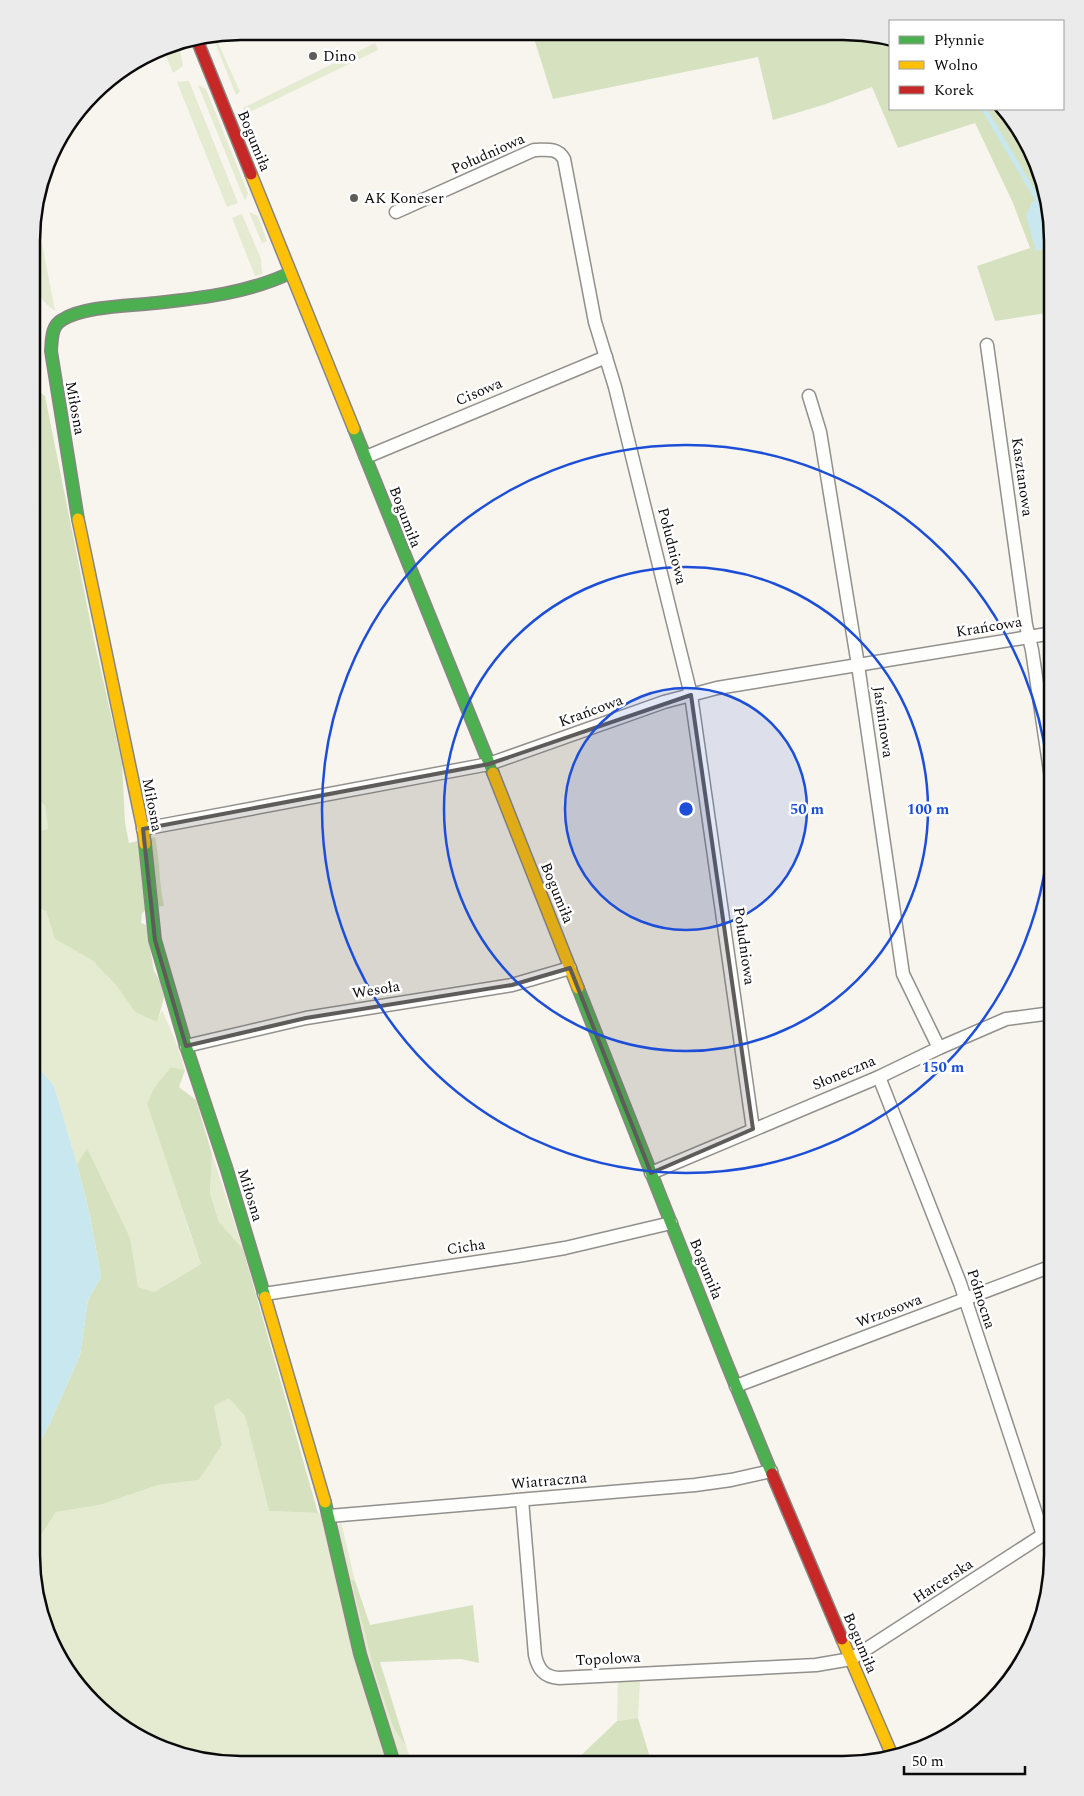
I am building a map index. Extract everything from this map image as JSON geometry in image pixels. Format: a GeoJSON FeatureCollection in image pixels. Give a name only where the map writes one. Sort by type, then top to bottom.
{"type":"FeatureCollection","features":[{"type":"Feature","properties":{"kind":"street","name":"Bogumiła"},"geometry":{"type":"LineString","coordinates":[[199,45],[489,764],[736,1386],[890,1750]]}},
{"type":"Feature","properties":{"kind":"street","name":"Południowa"},"geometry":{"type":"LineString","coordinates":[[396,212],[534,150],[553,150],[561,154],[568,174],[595,322],[618,397],[691,695],[753,1129]]}},
{"type":"Feature","properties":{"kind":"street","name":"Miłosna"},"geometry":{"type":"LineString","coordinates":[[290,273],[257,287],[235,292],[75,314],[60,320],[52,332],[51,352],[78,520],[142,829],[155,940],[186,1046],[227,1170],[329,1516],[360,1654],[392,1756]]}},
{"type":"Feature","properties":{"kind":"street","name":"Kasztanowa"},"geometry":{"type":"LineString","coordinates":[[987,345],[1044,735]]}},
{"type":"Feature","properties":{"kind":"street","name":"Cisowa"},"geometry":{"type":"LineString","coordinates":[[366,457],[606,357]]}},
{"type":"Feature","properties":{"kind":"street","name":"Jaśminowa"},"geometry":{"type":"LineString","coordinates":[[808,396],[820,432],[858,665],[903,974],[939,1048]]}},
{"type":"Feature","properties":{"kind":"street","name":"Krańcowa"},"geometry":{"type":"LineString","coordinates":[[142,829],[489,764],[664,702],[718,688],[1044,634]]}},
{"type":"Feature","properties":{"kind":"street","name":"Wesoła"},"geometry":{"type":"LineString","coordinates":[[186,1046],[306,1018],[512,984],[570,968]]}},
{"type":"Feature","properties":{"kind":"street","name":"Słoneczna"},"geometry":{"type":"LineString","coordinates":[[651,1173],[879,1077],[1006,1019],[1044,1014]]}},
{"type":"Feature","properties":{"kind":"street","name":"Północna"},"geometry":{"type":"LineString","coordinates":[[879,1077],[960,1283],[964,1299],[1044,1521]]}},
{"type":"Feature","properties":{"kind":"street","name":"Cicha"},"geometry":{"type":"LineString","coordinates":[[264,1294],[565,1248],[671,1223]]}},
{"type":"Feature","properties":{"kind":"street","name":"Wrzosowa"},"geometry":{"type":"LineString","coordinates":[[736,1386],[1044,1269]]}},
{"type":"Feature","properties":{"kind":"street","name":"Wiatraczna"},"geometry":{"type":"LineString","coordinates":[[329,1516],[695,1485],[731,1480],[771,1471]]}},
{"type":"Feature","properties":{"kind":"street","name":"Topolowa"},"geometry":{"type":"LineString","coordinates":[[522,1500],[534,1655],[542,1673],[550,1677],[806,1665],[851,1659]]}},
{"type":"Feature","properties":{"kind":"street","name":"Harcerska"},"geometry":{"type":"LineString","coordinates":[[851,1659],[1044,1535]]}},
{"type":"Feature","properties":{"kind":"highlighted area"},"geometry":{"type":"Polygon","coordinates":[[[691,695],[753,1129],[651,1173],[570,968],[512,985],[306,1018],[186,1046],[155,940],[143,829],[489,764],[691,695]]]}},
{"type":"Feature","properties":{"kind":"green space"},"geometry":{"type":"Polygon","coordinates":[[[535,40],[856,40],[889,46],[889,110],[996,110],[1017,140],[1029,164],[1040,202],[1044,228],[1044,313],[995,321],[977,266],[1030,248],[1013,203],[975,123],[898,148],[872,87],[823,105],[773,120],[758,57],[553,99],[535,40]]]}},
{"type":"Feature","properties":{"kind":"green space"},"geometry":{"type":"Polygon","coordinates":[[[215,42],[218,42],[240,92],[236,95],[215,42]]]}},
{"type":"Feature","properties":{"kind":"green space"},"geometry":{"type":"Polygon","coordinates":[[[375,43],[378,50],[246,114],[243,108],[375,43]]]}},
{"type":"Feature","properties":{"kind":"green space"},"geometry":{"type":"Polygon","coordinates":[[[180,50],[183,66],[173,73],[165,55],[180,50]]]}},
{"type":"Feature","properties":{"kind":"green space"},"geometry":{"type":"Polygon","coordinates":[[[189,81],[238,203],[227,207],[177,82],[189,81]]]}},
{"type":"Feature","properties":{"kind":"green space"},"geometry":{"type":"Polygon","coordinates":[[[198,85],[206,89],[248,193],[245,201],[198,85]]]}},
{"type":"Feature","properties":{"kind":"green space"},"geometry":{"type":"Polygon","coordinates":[[[249,212],[258,216],[267,241],[262,243],[249,212]]]}},
{"type":"Feature","properties":{"kind":"green space"},"geometry":{"type":"Polygon","coordinates":[[[242,214],[261,259],[262,274],[255,276],[232,218],[242,214]]]}},
{"type":"Feature","properties":{"kind":"green space"},"geometry":{"type":"Polygon","coordinates":[[[40,233],[55,311],[40,295],[40,233]]]}},
{"type":"Feature","properties":{"kind":"green space"},"geometry":{"type":"Polygon","coordinates":[[[40,392],[45,396],[94,640],[122,763],[125,823],[129,843],[155,837],[164,906],[150,907],[142,913],[141,923],[146,925],[154,971],[160,981],[164,998],[157,1022],[135,1012],[116,985],[93,961],[55,939],[46,911],[40,908],[40,831],[48,829],[45,806],[40,801],[40,392]]]}},
{"type":"Feature","properties":{"kind":"green space"},"geometry":{"type":"Polygon","coordinates":[[[40,801],[45,806],[48,829],[40,831],[40,801]]]}},
{"type":"Feature","properties":{"kind":"green space"},"geometry":{"type":"Polygon","coordinates":[[[40,908],[46,911],[55,939],[93,961],[116,985],[135,1012],[157,1021],[162,1010],[176,1042],[185,1070],[171,1067],[165,1155],[201,1264],[154,1292],[138,1287],[87,1148],[77,1164],[54,1086],[40,1069],[40,908]]]}},
{"type":"Feature","properties":{"kind":"green space"},"geometry":{"type":"Polygon","coordinates":[[[171,1067],[185,1070],[179,1087],[196,1100],[212,1154],[210,1193],[219,1222],[243,1249],[318,1513],[269,1511],[245,1416],[229,1398],[214,1406],[222,1445],[199,1480],[158,1485],[100,1505],[56,1512],[40,1537],[40,1442],[80,1355],[88,1300],[101,1277],[90,1216],[77,1164],[87,1148],[130,1238],[138,1287],[154,1292],[201,1264],[147,1104],[155,1087],[171,1067]]]}},
{"type":"Feature","properties":{"kind":"green space"},"geometry":{"type":"Polygon","coordinates":[[[212,1154],[243,1249],[219,1222],[210,1193],[212,1154]]]}},
{"type":"Feature","properties":{"kind":"green space"},"geometry":{"type":"Polygon","coordinates":[[[229,1397],[245,1416],[269,1511],[318,1513],[329,1516],[391,1756],[228,1756],[176,1745],[140,1729],[119,1715],[90,1688],[67,1656],[55,1632],[44,1594],[40,1568],[40,1537],[56,1512],[100,1505],[158,1485],[199,1480],[222,1445],[214,1406],[229,1397]]]}},
{"type":"Feature","properties":{"kind":"green space"},"geometry":{"type":"Polygon","coordinates":[[[341,1522],[355,1581],[351,1581],[394,1729],[406,1746],[409,1756],[395,1756],[368,1669],[338,1526],[341,1522]]]}},
{"type":"Feature","properties":{"kind":"green space"},"geometry":{"type":"Polygon","coordinates":[[[351,1580],[355,1581],[370,1625],[473,1605],[479,1663],[461,1659],[380,1662],[406,1746],[394,1729],[375,1673],[351,1580]]]}},
{"type":"Feature","properties":{"kind":"green space"},"geometry":{"type":"Polygon","coordinates":[[[618,1681],[640,1682],[638,1718],[617,1721],[618,1681]]]}},
{"type":"Feature","properties":{"kind":"green space"},"geometry":{"type":"Polygon","coordinates":[[[638,1718],[650,1756],[580,1756],[617,1721],[638,1718]]]}},
{"type":"Feature","properties":{"kind":"water"},"geometry":{"type":"Polygon","coordinates":[[[1039,200],[1044,228],[1044,249],[1036,251],[1026,216],[1032,202],[1039,200]]]}},
{"type":"Feature","properties":{"kind":"water"},"geometry":{"type":"Polygon","coordinates":[[[40,1069],[54,1086],[77,1164],[90,1216],[101,1277],[88,1300],[80,1355],[40,1442],[40,1069]]]}},
{"type":"Feature","properties":{"kind":"waterway"},"geometry":{"type":"LineString","coordinates":[[985,110],[1038,200]]}},
{"type":"Feature","properties":{"kind":"traffic: fast"},"geometry":{"type":"LineString","coordinates":[[78,519],[51,351],[53,334],[58,323],[71,315],[94,309],[224,294],[274,280],[290,273]]}},
{"type":"Feature","properties":{"kind":"traffic: fast"},"geometry":{"type":"LineString","coordinates":[[354,429],[493,773]]}},
{"type":"Feature","properties":{"kind":"traffic: fast"},"geometry":{"type":"LineString","coordinates":[[145,844],[155,940],[186,1046],[227,1170],[265,1297]]}},
{"type":"Feature","properties":{"kind":"traffic: fast"},"geometry":{"type":"LineString","coordinates":[[578,988],[772,1474]]}},
{"type":"Feature","properties":{"kind":"traffic: fast"},"geometry":{"type":"LineString","coordinates":[[325,1502],[360,1654],[392,1756]]}},
{"type":"Feature","properties":{"kind":"traffic: slow"},"geometry":{"type":"LineString","coordinates":[[251,174],[354,429]]}},
{"type":"Feature","properties":{"kind":"traffic: slow"},"geometry":{"type":"LineString","coordinates":[[78,519],[145,844]]}},
{"type":"Feature","properties":{"kind":"traffic: slow"},"geometry":{"type":"LineString","coordinates":[[493,773],[578,988]]}},
{"type":"Feature","properties":{"kind":"traffic: slow"},"geometry":{"type":"LineString","coordinates":[[265,1297],[325,1502]]}},
{"type":"Feature","properties":{"kind":"traffic: slow"},"geometry":{"type":"LineString","coordinates":[[842,1639],[890,1750]]}},
{"type":"Feature","properties":{"kind":"traffic: jam"},"geometry":{"type":"LineString","coordinates":[[199,45],[251,174]]}},
{"type":"Feature","properties":{"kind":"traffic: jam"},"geometry":{"type":"LineString","coordinates":[[772,1474],[842,1639]]}},
{"type":"Feature","properties":{"kind":"place","name":"Dino"},"geometry":{"type":"Point","coordinates":[313,56]}},
{"type":"Feature","properties":{"kind":"place","name":"AK Koneser"},"geometry":{"type":"Point","coordinates":[354,198]}}]}
